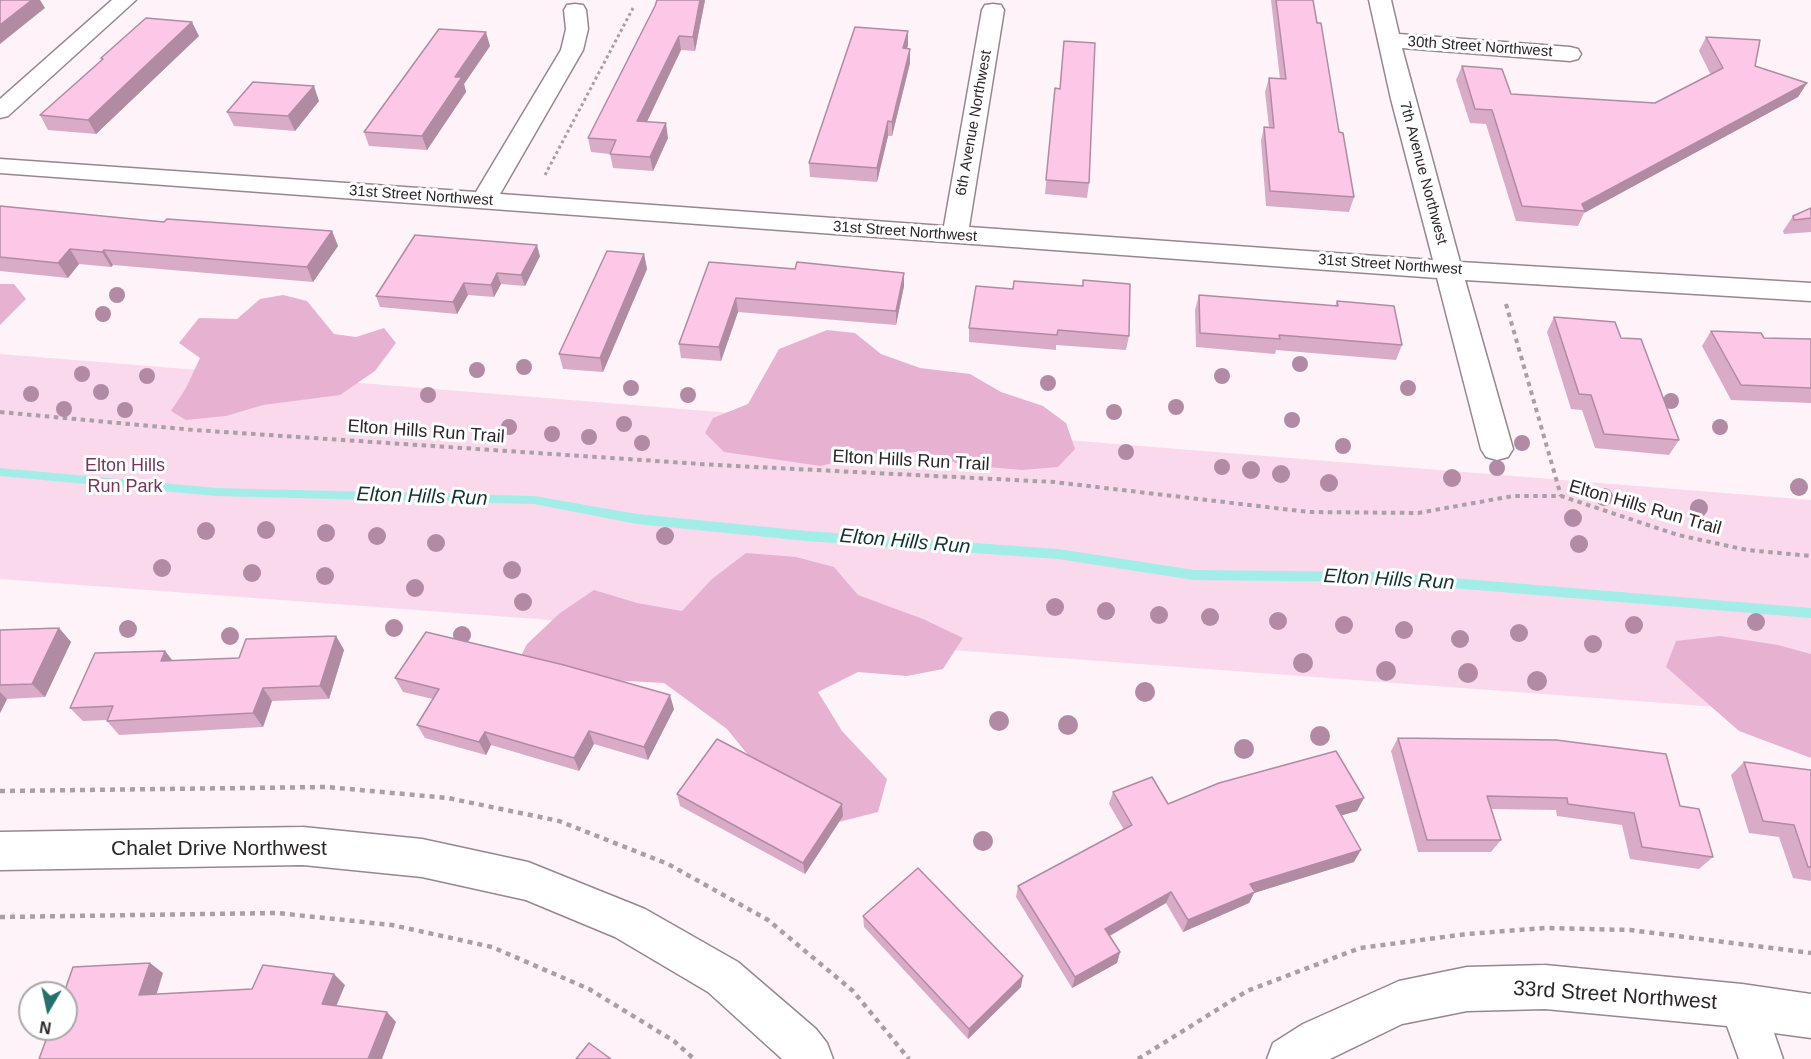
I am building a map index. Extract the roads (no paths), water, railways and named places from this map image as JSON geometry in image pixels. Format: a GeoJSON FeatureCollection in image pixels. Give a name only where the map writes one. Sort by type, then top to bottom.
{"type":"FeatureCollection","features":[{"type":"Feature","properties":{"kind":"street"},"geometry":{"type":"LineString","coordinates":[[0,111],[125,0]]}},
{"type":"Feature","properties":{"kind":"street","name":"7th Avenue Northwest"},"geometry":{"type":"LineString","coordinates":[[1380,0],[1497,449]]}},
{"type":"Feature","properties":{"kind":"street"},"geometry":{"type":"LineString","coordinates":[[484,200],[572,50],[577,29],[574,10]]}},
{"type":"Feature","properties":{"kind":"street","name":"6th Avenue Northwest"},"geometry":{"type":"LineString","coordinates":[[955,235],[993,10]]}},
{"type":"Feature","properties":{"kind":"street","name":"30th Street Northwest"},"geometry":{"type":"LineString","coordinates":[[1390,40],[1570,54]]}},
{"type":"Feature","properties":{"kind":"street","name":"31st Street Northwest"},"geometry":{"type":"LineString","coordinates":[[0,166],[1449,270],[1811,292]]}},
{"type":"Feature","properties":{"kind":"street","name":"Chalet Drive Northwest"},"geometry":{"type":"LineString","coordinates":[[0,851],[303,846],[422,858],[528,881],[630,923],[723,977],[800,1045],[811,1059]]}},
{"type":"Feature","properties":{"kind":"street","name":"33rd Street Northwest"},"geometry":{"type":"LineString","coordinates":[[1289,1059],[1318,1040],[1399,1003],[1467,989],[1545,987],[1742,1006],[1811,1016]]}},
{"type":"Feature","properties":{"kind":"street"},"geometry":{"type":"LineString","coordinates":[[1742,1006],[1761,1059]]}},
{"type":"Feature","properties":{"kind":"waterway","name":"Elton Hills Run"},"geometry":{"type":"LineString","coordinates":[[0,472],[216,492],[534,500],[637,519],[807,536],[1058,554],[1194,575],[1381,577],[1811,613]]}},
{"type":"Feature","properties":{"kind":"park label","name":"Elton Hills Run Park"},"geometry":{"type":"Point","coordinates":[125,476]}}]}
